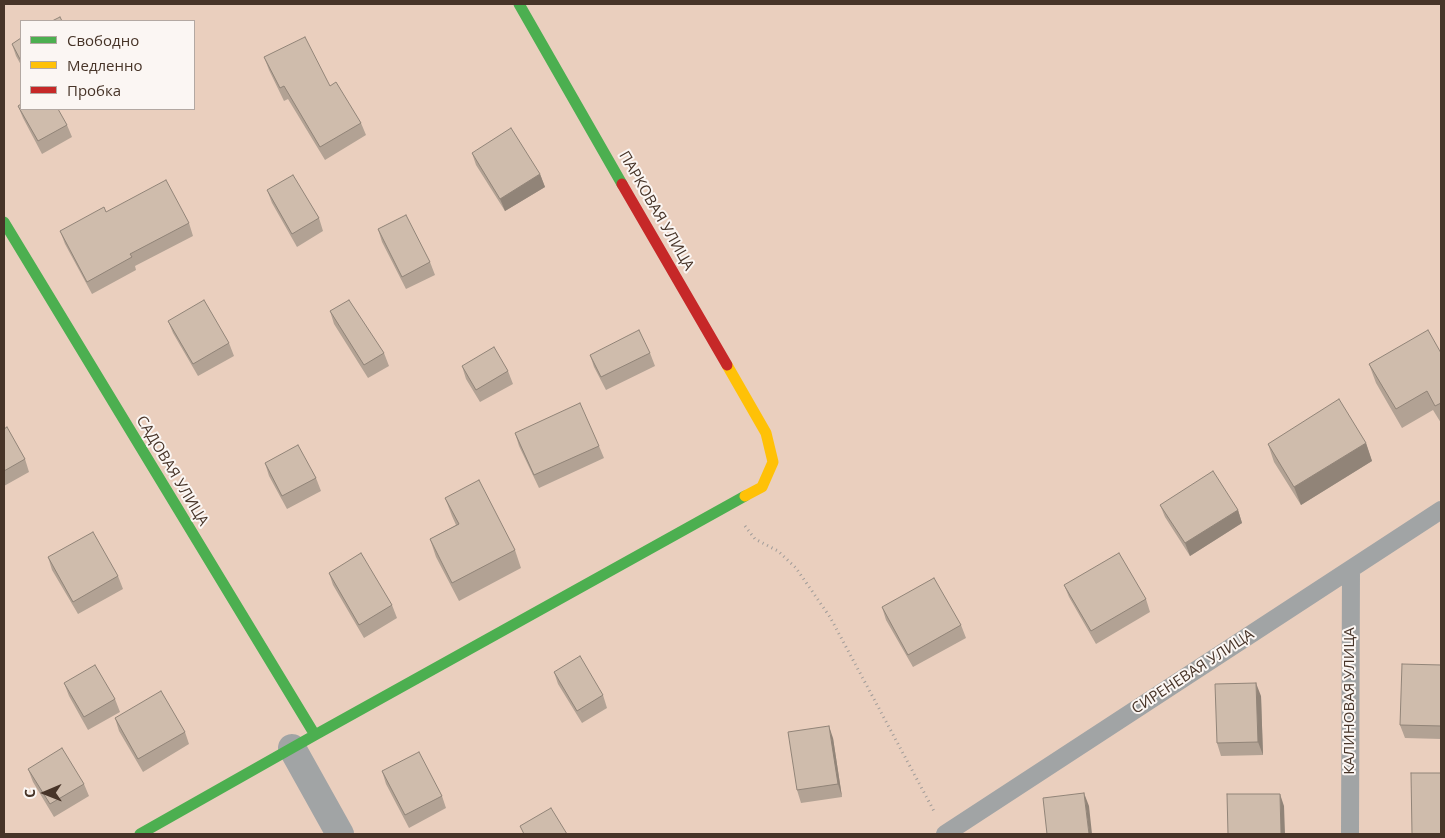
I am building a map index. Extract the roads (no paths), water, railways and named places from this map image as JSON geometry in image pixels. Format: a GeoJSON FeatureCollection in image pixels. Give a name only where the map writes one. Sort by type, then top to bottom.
{"type":"FeatureCollection","features":[{"type":"Feature","properties":{"kind":"street","name":"ПАРКОВАЯ УЛИЦА"},"geometry":{"type":"LineString","coordinates":[[140,834],[762,487],[773,462],[766,433],[519,4]]}},
{"type":"Feature","properties":{"kind":"street","name":"САДОВАЯ УЛИЦА"},"geometry":{"type":"LineString","coordinates":[[4,222],[315,735]]}},
{"type":"Feature","properties":{"kind":"street"},"geometry":{"type":"LineString","coordinates":[[292,748],[340,834]]}},
{"type":"Feature","properties":{"kind":"lane","name":"СИРЕНЕВАЯ УЛИЦА"},"geometry":{"type":"LineString","coordinates":[[945,834],[1441,510]]}},
{"type":"Feature","properties":{"kind":"lane","name":"КАЛИНОВАЯ УЛИЦА"},"geometry":{"type":"LineString","coordinates":[[1350,834],[1351,569]]}}]}
